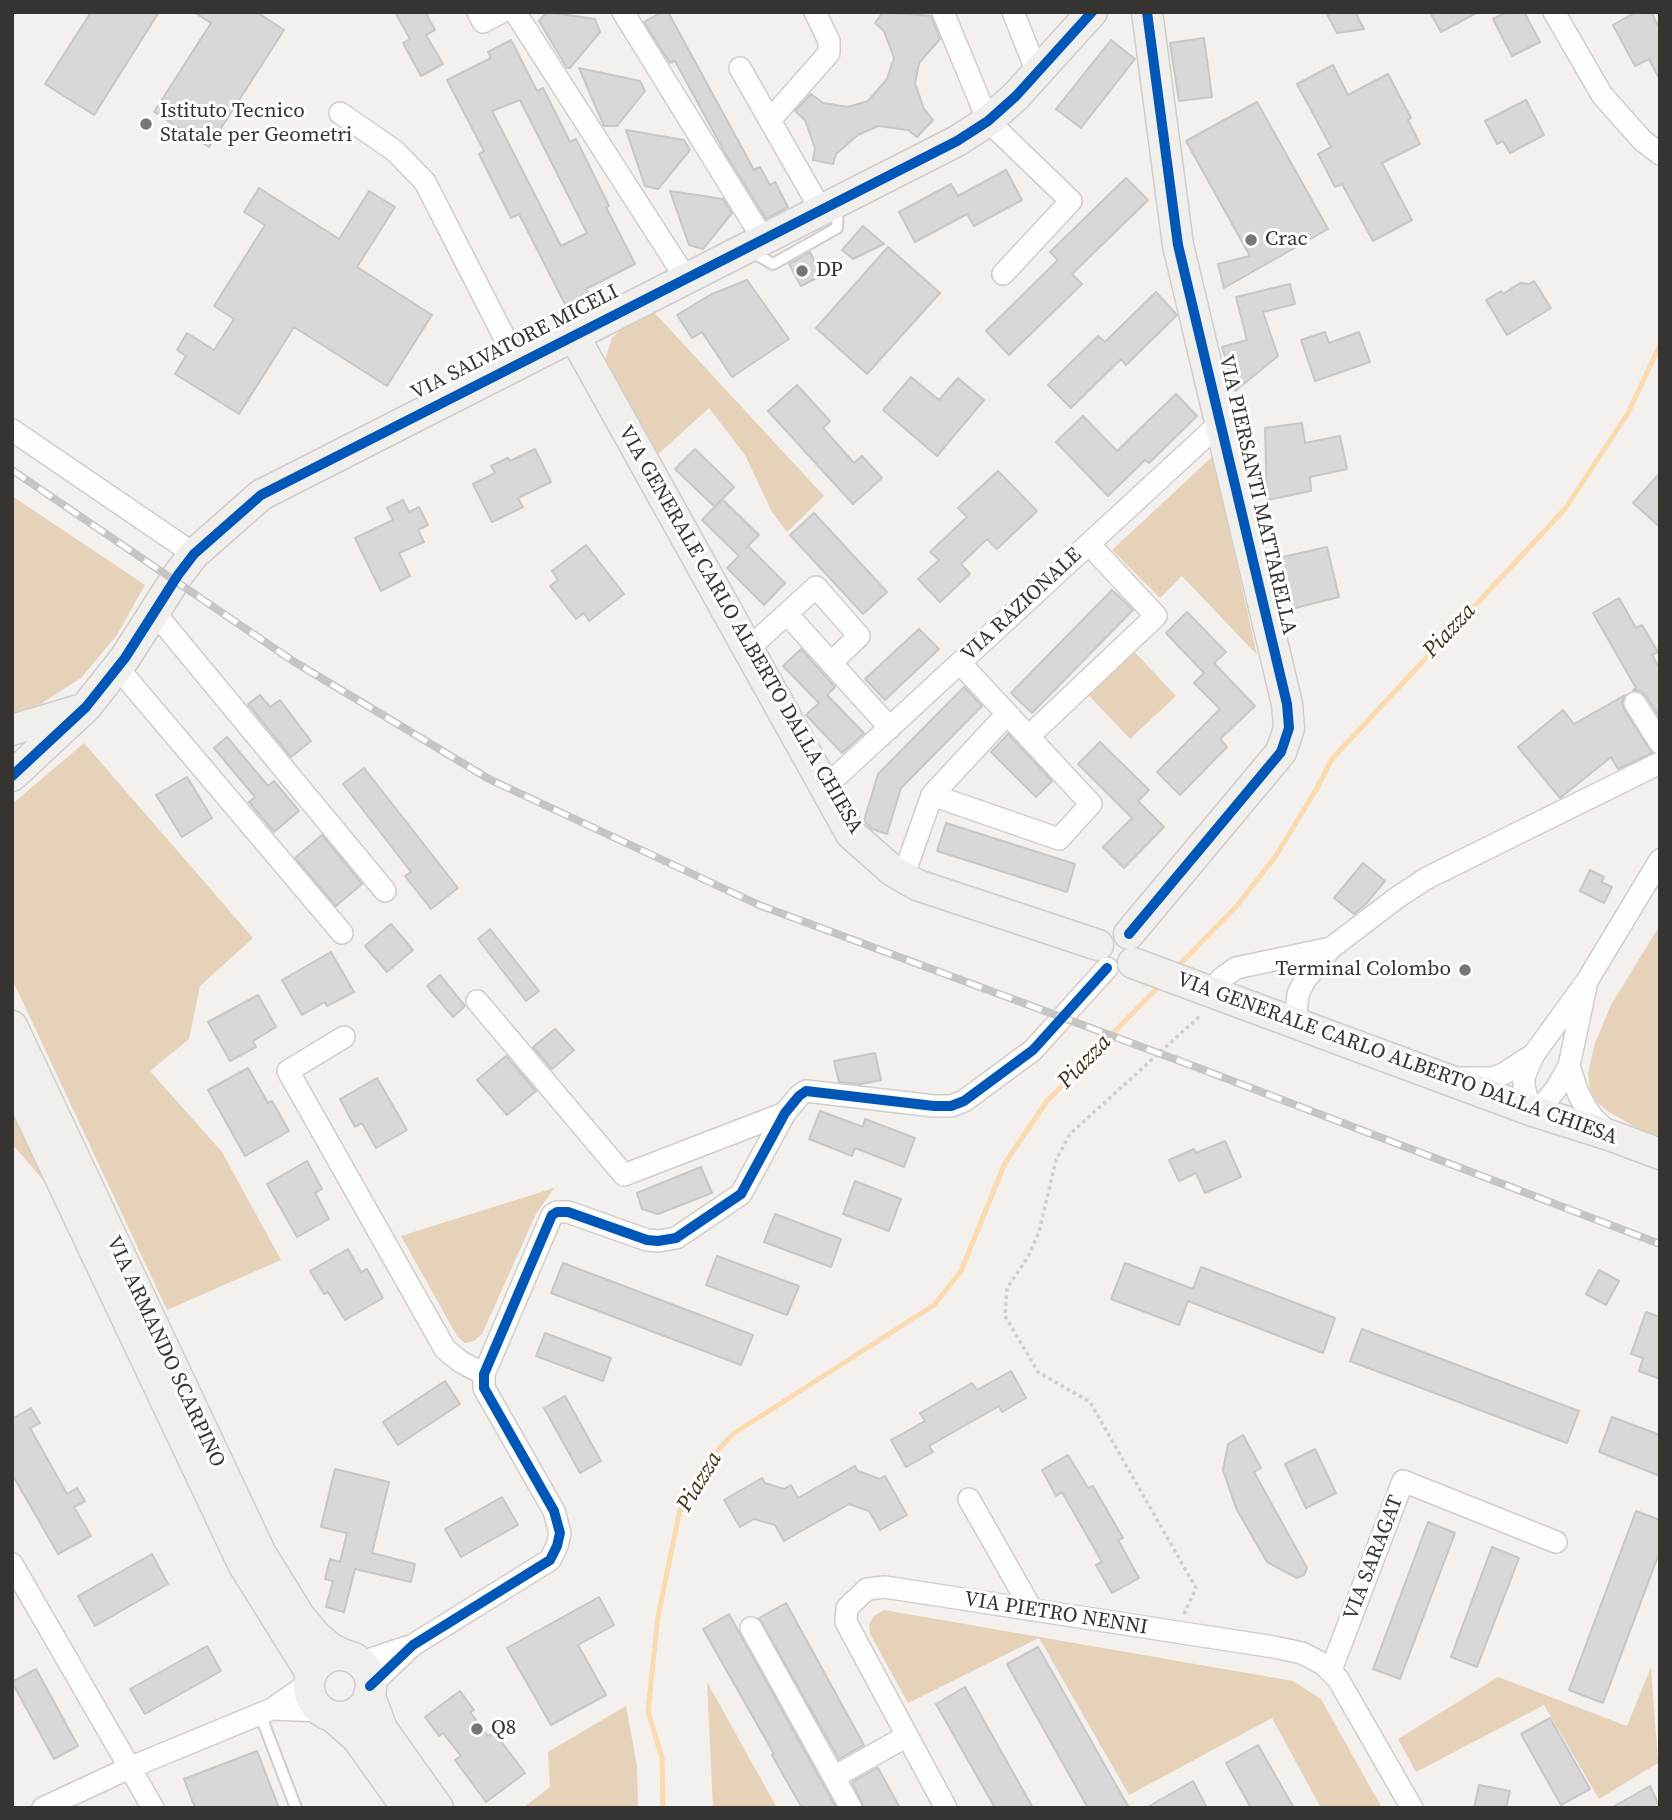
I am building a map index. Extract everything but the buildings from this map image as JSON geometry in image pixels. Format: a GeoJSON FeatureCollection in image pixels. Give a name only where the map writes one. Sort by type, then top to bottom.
{"type":"FeatureCollection","features":[{"type":"Feature","properties":{"kind":"street"},"geometry":{"type":"LineString","coordinates":[[478,12],[483,22],[502,12]]}},
{"type":"Feature","properties":{"kind":"street"},"geometry":{"type":"LineString","coordinates":[[515,12],[685,277]]}},
{"type":"Feature","properties":{"kind":"street"},"geometry":{"type":"LineString","coordinates":[[623,12],[754,243]]}},
{"type":"Feature","properties":{"kind":"street"},"geometry":{"type":"LineString","coordinates":[[770,120],[829,53],[829,41],[815,12]]}},
{"type":"Feature","properties":{"kind":"street"},"geometry":{"type":"LineString","coordinates":[[943,12],[988,121],[1071,201],[1003,274]]}},
{"type":"Feature","properties":{"kind":"street"},"geometry":{"type":"LineString","coordinates":[[1013,12],[1038,72]]}},
{"type":"Feature","properties":{"kind":"street","name":"VIA SALVATORE MICELI"},"geometry":{"type":"LineString","coordinates":[[12,776],[86,707],[117,667],[194,554],[261,495],[957,141],[988,121],[1038,72],[1091,12]]}},
{"type":"Feature","properties":{"kind":"street","name":"VIA PIERSANTI MATTARELLA"},"geometry":{"type":"LineString","coordinates":[[1122,961],[1138,951],[1129,934],[1281,752],[1289,727],[1287,704],[1178,245],[1147,12]]}},
{"type":"Feature","properties":{"kind":"street"},"geometry":{"type":"LineString","coordinates":[[1554,12],[1602,95],[1660,154]]}},
{"type":"Feature","properties":{"kind":"street"},"geometry":{"type":"LineString","coordinates":[[740,68],[770,120],[830,205]]}},
{"type":"Feature","properties":{"kind":"street"},"geometry":{"type":"LineString","coordinates":[[340,113],[395,151],[425,182],[519,364]]}},
{"type":"Feature","properties":{"kind":"street","name":"VIA GENERALE CARLO ALBERTO DALLA CHIESA"},"geometry":{"type":"LineString","coordinates":[[574,336],[851,834],[893,871],[917,885],[1122,961],[1530,1110],[1660,1154]]}},
{"type":"Feature","properties":{"kind":"street","name":"VIA RAZIONALE"},"geometry":{"type":"LineString","coordinates":[[824,788],[1220,423]]}},
{"type":"Feature","properties":{"kind":"street"},"geometry":{"type":"LineString","coordinates":[[12,430],[194,554]]}},
{"type":"Feature","properties":{"kind":"street"},"geometry":{"type":"LineString","coordinates":[[1028,737],[1156,616],[1089,544]]}},
{"type":"Feature","properties":{"kind":"street"},"geometry":{"type":"LineString","coordinates":[[748,649],[817,587],[859,636],[831,663]]}},
{"type":"Feature","properties":{"kind":"street"},"geometry":{"type":"LineString","coordinates":[[155,613],[385,891]]}},
{"type":"Feature","properties":{"kind":"street"},"geometry":{"type":"LineString","coordinates":[[787,614],[890,728]]}},
{"type":"Feature","properties":{"kind":"street"},"geometry":{"type":"LineString","coordinates":[[932,795],[1059,839],[1091,804],[960,663]]}},
{"type":"Feature","properties":{"kind":"street"},"geometry":{"type":"LineString","coordinates":[[117,667],[342,933]]}},
{"type":"Feature","properties":{"kind":"street"},"geometry":{"type":"LineString","coordinates":[[1635,703],[1660,743]]}},
{"type":"Feature","properties":{"kind":"street"},"geometry":{"type":"LineString","coordinates":[[12,730],[86,707]]}},
{"type":"Feature","properties":{"kind":"street"},"geometry":{"type":"LineString","coordinates":[[903,877],[932,795],[1007,714]]}},
{"type":"Feature","properties":{"kind":"street"},"geometry":{"type":"LineString","coordinates":[[1295,1023],[1298,994],[1305,980],[1331,948],[1398,897],[1427,878],[1660,763]]}},
{"type":"Feature","properties":{"kind":"street"},"geometry":{"type":"LineString","coordinates":[[1587,981],[1569,1066],[1545,1102],[1530,1110],[1524,1077],[1534,1054],[1587,981],[1660,860]]}},
{"type":"Feature","properties":{"kind":"street"},"geometry":{"type":"LineString","coordinates":[[1207,991],[1236,968],[1331,948]]}},
{"type":"Feature","properties":{"kind":"street"},"geometry":{"type":"LineString","coordinates":[[361,1675],[550,1560],[556,1546],[560,1533],[554,1511],[484,1388],[484,1374],[552,1215],[568,1212],[647,1240],[676,1238],[741,1194],[785,1114],[806,1091],[934,1106],[951,1106],[964,1101],[1033,1050],[1122,961]]}},
{"type":"Feature","properties":{"kind":"street"},"geometry":{"type":"LineString","coordinates":[[477,1001],[624,1175],[785,1114]]}},
{"type":"Feature","properties":{"kind":"street","name":"VIA ARMANDO SCARPINO"},"geometry":{"type":"LineString","coordinates":[[12,1026],[261,1555],[300,1617],[361,1675]]}},
{"type":"Feature","properties":{"kind":"street"},"geometry":{"type":"LineString","coordinates":[[344,1037],[288,1071],[445,1349],[461,1362],[484,1374]]}},
{"type":"Feature","properties":{"kind":"street"},"geometry":{"type":"LineString","coordinates":[[1439,1077],[1493,1078],[1534,1054]]}},
{"type":"Feature","properties":{"kind":"street"},"geometry":{"type":"LineString","coordinates":[[1569,1066],[1585,1106],[1612,1136]]}},
{"type":"Feature","properties":{"kind":"street","name":"VIA ARMANDO SCARPINO"},"geometry":{"type":"LineString","coordinates":[[12,1076],[243,1564],[310,1678]]}},
{"type":"Feature","properties":{"kind":"street","name":"VIA SARAGAT"},"geometry":{"type":"LineString","coordinates":[[1331,1670],[1403,1482],[1556,1542]]}},
{"type":"Feature","properties":{"kind":"street"},"geometry":{"type":"LineString","coordinates":[[969,1499],[1032,1610]]}},
{"type":"Feature","properties":{"kind":"street"},"geometry":{"type":"LineString","coordinates":[[12,1564],[152,1808]]}},
{"type":"Feature","properties":{"kind":"street","name":"VIA PIETRO NENNI"},"geometry":{"type":"LineString","coordinates":[[946,1808],[846,1622],[847,1608],[867,1590],[885,1587],[1303,1653],[1331,1670],[1412,1808]]}},
{"type":"Feature","properties":{"kind":"street"},"geometry":{"type":"LineString","coordinates":[[751,1628],[851,1808]]}},
{"type":"Feature","properties":{"kind":"street"},"geometry":{"type":"LineString","coordinates":[[43,1808],[129,1768],[266,1712],[310,1678],[322,1661],[329,1657],[361,1675],[382,1729],[438,1808]]}},
{"type":"Feature","properties":{"kind":"street"},"geometry":{"type":"LineString","coordinates":[[266,1712],[342,1717],[358,1711],[365,1704],[361,1675]]}},
{"type":"Feature","properties":{"kind":"street"},"geometry":{"type":"LineString","coordinates":[[310,1678],[313,1703],[357,1738],[407,1808]]}},
{"type":"Feature","properties":{"kind":"street"},"geometry":{"type":"LineString","coordinates":[[834,1777],[907,1736]]}},
{"type":"Feature","properties":{"kind":"lane"},"geometry":{"type":"LineString","coordinates":[[266,1712],[296,1808]]}},
{"type":"Feature","properties":{"kind":"path"},"geometry":{"type":"LineString","coordinates":[[1176,1632],[1196,1588],[1090,1402],[1038,1372],[1005,1316],[1007,1288],[1028,1258],[1039,1232],[1056,1160],[1070,1134],[1207,991]]}},
{"type":"Feature","properties":{"kind":"shaded area"},"geometry":{"type":"Polygon","coordinates":[[[652,310],[824,496],[787,532],[772,512],[745,455],[709,408],[655,457],[604,363],[612,338],[623,327],[652,310]]]}},
{"type":"Feature","properties":{"kind":"shaded area"},"geometry":{"type":"Polygon","coordinates":[[[1213,456],[1257,655],[1182,576],[1160,598],[1112,550],[1213,456]]]}},
{"type":"Feature","properties":{"kind":"shaded area"},"geometry":{"type":"Polygon","coordinates":[[[12,496],[145,585],[117,635],[81,678],[33,709],[12,716],[12,496]]]}},
{"type":"Feature","properties":{"kind":"shaded area"},"geometry":{"type":"Polygon","coordinates":[[[1127,644],[1176,696],[1130,739],[1081,687],[1127,644]]]}},
{"type":"Feature","properties":{"kind":"shaded area"},"geometry":{"type":"Polygon","coordinates":[[[84,743],[253,938],[200,986],[189,1039],[150,1071],[222,1152],[281,1260],[167,1310],[12,979],[12,804],[84,743]]]}},
{"type":"Feature","properties":{"kind":"shaded area"},"geometry":{"type":"Polygon","coordinates":[[[1660,925],[1660,1142],[1606,1110],[1596,1101],[1590,1090],[1588,1073],[1595,1043],[1611,1005],[1660,925]]]}},
{"type":"Feature","properties":{"kind":"shaded area"},"geometry":{"type":"Polygon","coordinates":[[[12,1112],[44,1181],[12,1144],[12,1112]]]}},
{"type":"Feature","properties":{"kind":"shaded area"},"geometry":{"type":"Polygon","coordinates":[[[554,1188],[536,1214],[482,1334],[474,1341],[465,1343],[457,1336],[401,1236],[554,1188]]]}},
{"type":"Feature","properties":{"kind":"shaded area"},"geometry":{"type":"Polygon","coordinates":[[[884,1610],[1293,1681],[1321,1699],[1382,1808],[1321,1808],[1272,1718],[1129,1795],[1039,1638],[908,1703],[870,1634],[869,1624],[874,1616],[884,1610]]]}},
{"type":"Feature","properties":{"kind":"shaded area"},"geometry":{"type":"Polygon","coordinates":[[[1651,1667],[1658,1763],[1599,1799],[1544,1705],[1416,1772],[1398,1739],[1498,1677],[1627,1726],[1651,1667]]]}},
{"type":"Feature","properties":{"kind":"shaded area"},"geometry":{"type":"Polygon","coordinates":[[[707,1682],[777,1808],[713,1808],[707,1682]]]}},
{"type":"Feature","properties":{"kind":"shaded area"},"geometry":{"type":"Polygon","coordinates":[[[626,1706],[637,1766],[638,1808],[523,1808],[550,1787],[548,1752],[626,1706]]]}},
{"type":"Feature","properties":{"kind":"waterway","name":"Piazza"},"geometry":{"type":"LineString","coordinates":[[1176,968],[1236,907],[1275,857],[1332,759],[1565,509],[1628,413],[1660,345]]}},
{"type":"Feature","properties":{"kind":"waterway","name":"Piazza"},"geometry":{"type":"LineString","coordinates":[[663,1808],[662,1758],[648,1711],[658,1616],[680,1510],[706,1463],[733,1434],[934,1305],[961,1271],[1005,1163],[1047,1101],[1162,983]]}},
{"type":"Feature","properties":{"kind":"railway"},"geometry":{"type":"LineString","coordinates":[[12,470],[293,661],[489,779],[759,905],[1196,1067],[1660,1244]]}},
{"type":"Feature","properties":{"kind":"cycle path"},"geometry":{"type":"LineString","coordinates":[[12,776],[86,707],[125,658],[194,554],[261,495],[957,141],[988,121],[1016,96],[1092,12]]}},
{"type":"Feature","properties":{"kind":"cycle path"},"geometry":{"type":"LineString","coordinates":[[1129,934],[1281,752],[1289,728],[1287,704],[1178,245],[1147,12]]}},
{"type":"Feature","properties":{"kind":"cycle path"},"geometry":{"type":"LineString","coordinates":[[370,1686],[413,1645],[550,1560],[557,1546],[560,1533],[554,1511],[484,1388],[484,1374],[552,1215],[568,1212],[647,1240],[676,1238],[741,1194],[785,1113],[806,1091],[934,1106],[951,1106],[964,1101],[1033,1050],[1107,968]]}},
{"type":"Feature","properties":{"kind":"place","name":"Istituto Tecnico Statale per Geometri"},"geometry":{"type":"Point","coordinates":[146,124]}},
{"type":"Feature","properties":{"kind":"place","name":"Crac"},"geometry":{"type":"Point","coordinates":[1251,240]}},
{"type":"Feature","properties":{"kind":"place","name":"DP"},"geometry":{"type":"Point","coordinates":[802,271]}},
{"type":"Feature","properties":{"kind":"place","name":"Terminal Colombo"},"geometry":{"type":"Point","coordinates":[1465,970]}},
{"type":"Feature","properties":{"kind":"place","name":"Q8"},"geometry":{"type":"Point","coordinates":[477,1729]}}]}
